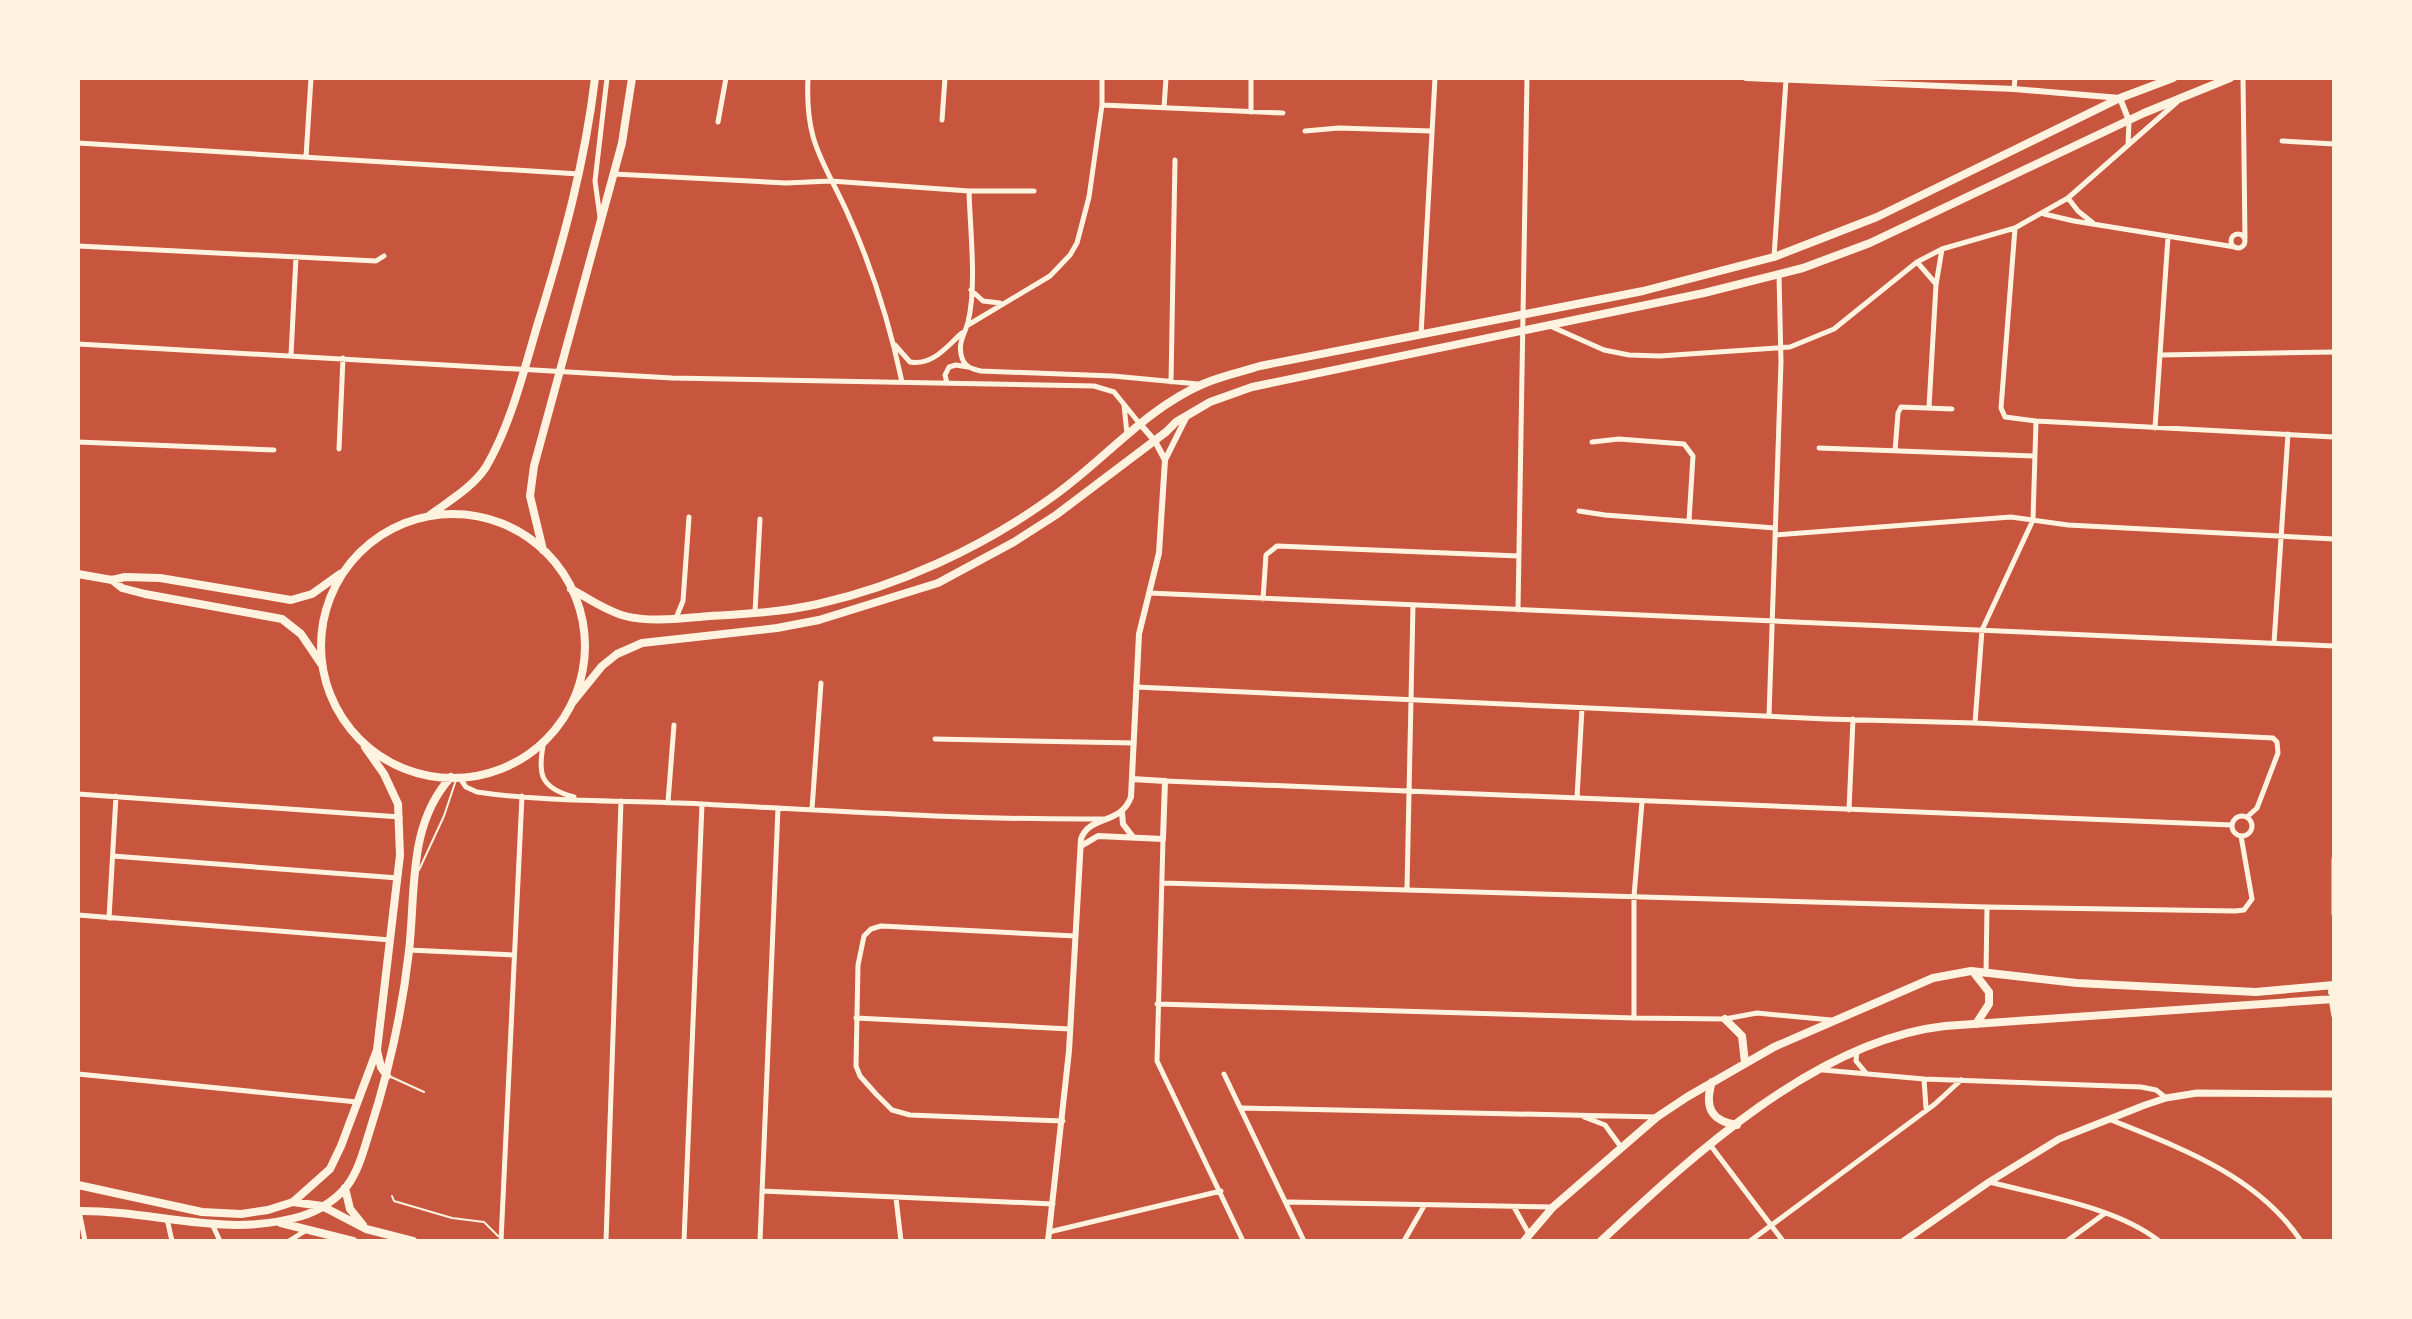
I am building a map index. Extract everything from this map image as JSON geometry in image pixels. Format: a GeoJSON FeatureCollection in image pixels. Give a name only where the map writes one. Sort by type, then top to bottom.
{"type":"FeatureCollection","features":[{"type":"Feature","properties":{"kind":"main road"},"geometry":{"type":"LineString","coordinates":[[428,517],[470,485],[484,470],[496,446],[525,368],[580,174],[595,78]]}},
{"type":"Feature","properties":{"kind":"main road"},"geometry":{"type":"LineString","coordinates":[[544,551],[533,515],[531,483],[622,143],[632,78]]}},
{"type":"Feature","properties":{"kind":"main road"},"geometry":{"type":"LineString","coordinates":[[571,589],[621,615],[676,619],[816,605],[871,590],[938,562],[1043,504],[1140,424],[1201,385],[1260,366],[1643,291],[1774,257],[1890,211],[2120,98],[2173,78]]}},
{"type":"Feature","properties":{"kind":"main road"},"geometry":{"type":"LineString","coordinates":[[355,734],[373,751],[419,773],[455,777],[499,769],[517,761],[544,741],[602,666],[617,654],[642,643],[744,633],[819,620],[938,583],[1014,542],[1056,515],[1187,415],[1210,402],[1252,387],[1779,275],[1881,238],[2129,121],[2230,78]]}},
{"type":"Feature","properties":{"kind":"main road"},"geometry":{"type":"LineString","coordinates":[[78,574],[112,580],[152,577],[291,600],[312,594],[344,571],[365,548],[390,531],[428,517],[459,515],[490,520],[527,538],[544,551],[571,589],[583,626],[585,650],[580,682],[572,703]]}},
{"type":"Feature","properties":{"kind":"main road"},"geometry":{"type":"LineString","coordinates":[[293,1202],[330,1169],[377,1050],[398,878],[401,817],[395,793],[332,700],[322,666],[324,615],[344,571]]}},
{"type":"Feature","properties":{"kind":"main road"},"geometry":{"type":"LineString","coordinates":[[112,580],[122,588],[145,594],[282,619],[300,633],[322,666]]}},
{"type":"Feature","properties":{"kind":"main road"},"geometry":{"type":"LineString","coordinates":[[78,1211],[115,1212],[213,1226],[246,1226],[306,1214],[345,1188],[356,1170],[387,1076],[397,1030],[409,950],[416,849],[443,786],[455,777]]}},
{"type":"Feature","properties":{"kind":"main road"},"geometry":{"type":"LineString","coordinates":[[1971,971],[1983,981],[1989,992],[1989,1004],[1976,1024]]}},
{"type":"Feature","properties":{"kind":"main road"},"geometry":{"type":"LineString","coordinates":[[1526,1237],[1553,1207],[1657,1117],[1745,1063],[1924,980],[1971,971],[2077,983],[2333,993]]}},
{"type":"Feature","properties":{"kind":"main road"},"geometry":{"type":"LineString","coordinates":[[1601,1241],[1651,1194],[1737,1125],[1819,1069],[1857,1050],[1914,1029],[2333,993]]}},
{"type":"Feature","properties":{"kind":"main road"},"geometry":{"type":"LineString","coordinates":[[1725,1019],[1742,1036],[1745,1063]]}},
{"type":"Feature","properties":{"kind":"main road"},"geometry":{"type":"LineString","coordinates":[[377,1050],[387,1076]]}},
{"type":"Feature","properties":{"kind":"main road"},"geometry":{"type":"LineString","coordinates":[[1712,1082],[1708,1103],[1710,1113],[1720,1122],[1737,1125]]}},
{"type":"Feature","properties":{"kind":"main road"},"geometry":{"type":"LineString","coordinates":[[1904,1241],[1989,1182],[2059,1139],[2166,1098],[2227,1092],[2334,1094]]}},
{"type":"Feature","properties":{"kind":"main road"},"geometry":{"type":"LineString","coordinates":[[78,1185],[215,1213],[253,1213],[293,1202],[322,1206],[366,1229],[413,1241]]}},
{"type":"Feature","properties":{"kind":"main road"},"geometry":{"type":"LineString","coordinates":[[345,1188],[350,1209],[366,1229]]}},
{"type":"Feature","properties":{"kind":"main road"},"geometry":{"type":"LineString","coordinates":[[276,1222],[353,1241]]}},
{"type":"Feature","properties":{"kind":"street"},"geometry":{"type":"LineString","coordinates":[[306,157],[311,78]]}},
{"type":"Feature","properties":{"kind":"street"},"geometry":{"type":"LineString","coordinates":[[601,222],[595,181],[607,78]]}},
{"type":"Feature","properties":{"kind":"street"},"geometry":{"type":"LineString","coordinates":[[718,122],[726,78]]}},
{"type":"Feature","properties":{"kind":"street"},"geometry":{"type":"LineString","coordinates":[[808,78],[810,130],[819,159],[863,253],[893,341],[902,382]]}},
{"type":"Feature","properties":{"kind":"street"},"geometry":{"type":"LineString","coordinates":[[942,120],[945,78]]}},
{"type":"Feature","properties":{"kind":"street"},"geometry":{"type":"LineString","coordinates":[[893,341],[907,360],[920,363],[933,358],[968,325],[1050,276],[1070,255],[1077,243],[1089,197],[1102,105],[1102,78]]}},
{"type":"Feature","properties":{"kind":"street"},"geometry":{"type":"LineString","coordinates":[[1164,108],[1166,78]]}},
{"type":"Feature","properties":{"kind":"street"},"geometry":{"type":"LineString","coordinates":[[1251,78],[1251,112]]}},
{"type":"Feature","properties":{"kind":"street"},"geometry":{"type":"LineString","coordinates":[[1421,335],[1435,78]]}},
{"type":"Feature","properties":{"kind":"street"},"geometry":{"type":"LineString","coordinates":[[1518,610],[1527,78]]}},
{"type":"Feature","properties":{"kind":"street"},"geometry":{"type":"LineString","coordinates":[[1746,78],[1846,80],[2120,98],[2129,121],[2128,146]]}},
{"type":"Feature","properties":{"kind":"street"},"geometry":{"type":"LineString","coordinates":[[2014,89],[2015,78]]}},
{"type":"Feature","properties":{"kind":"street"},"geometry":{"type":"LineString","coordinates":[[2043,213],[2096,225],[2242,247],[2245,239],[2243,78]]}},
{"type":"Feature","properties":{"kind":"street"},"geometry":{"type":"LineString","coordinates":[[1774,257],[1786,80]]}},
{"type":"Feature","properties":{"kind":"street"},"geometry":{"type":"LineString","coordinates":[[1550,326],[1604,350],[1660,356],[1781,348],[1834,329],[1917,262],[1942,249],[2015,228],[2068,198],[2182,98]]}},
{"type":"Feature","properties":{"kind":"street"},"geometry":{"type":"LineString","coordinates":[[1102,105],[1283,113]]}},
{"type":"Feature","properties":{"kind":"street"},"geometry":{"type":"LineString","coordinates":[[1305,131],[1339,128],[1431,131]]}},
{"type":"Feature","properties":{"kind":"street"},"geometry":{"type":"LineString","coordinates":[[2282,141],[2334,144]]}},
{"type":"Feature","properties":{"kind":"street"},"geometry":{"type":"LineString","coordinates":[[78,143],[580,174]]}},
{"type":"Feature","properties":{"kind":"street"},"geometry":{"type":"LineString","coordinates":[[1171,382],[1175,160]]}},
{"type":"Feature","properties":{"kind":"street"},"geometry":{"type":"LineString","coordinates":[[614,174],[786,183],[831,181],[969,191],[1034,191]]}},
{"type":"Feature","properties":{"kind":"street"},"geometry":{"type":"LineString","coordinates":[[968,325],[971,290],[969,191]]}},
{"type":"Feature","properties":{"kind":"street"},"geometry":{"type":"LineString","coordinates":[[2068,198],[2078,211],[2096,225]]}},
{"type":"Feature","properties":{"kind":"street"},"geometry":{"type":"LineString","coordinates":[[2015,228],[2001,408],[2005,417],[2334,437]]}},
{"type":"Feature","properties":{"kind":"street"},"geometry":{"type":"LineString","coordinates":[[2235,247],[2231,242],[2233,236],[2240,234],[2245,239]]}},
{"type":"Feature","properties":{"kind":"street"},"geometry":{"type":"LineString","coordinates":[[2155,428],[2168,237]]}},
{"type":"Feature","properties":{"kind":"street"},"geometry":{"type":"LineString","coordinates":[[78,246],[376,261],[384,256]]}},
{"type":"Feature","properties":{"kind":"street"},"geometry":{"type":"LineString","coordinates":[[1929,407],[1936,285],[1942,249]]}},
{"type":"Feature","properties":{"kind":"street"},"geometry":{"type":"LineString","coordinates":[[291,355],[296,257]]}},
{"type":"Feature","properties":{"kind":"street"},"geometry":{"type":"LineString","coordinates":[[1917,262],[1936,285]]}},
{"type":"Feature","properties":{"kind":"street"},"geometry":{"type":"LineString","coordinates":[[1769,716],[1781,348],[1779,275]]}},
{"type":"Feature","properties":{"kind":"street"},"geometry":{"type":"LineString","coordinates":[[971,290],[983,301],[1005,303]]}},
{"type":"Feature","properties":{"kind":"street"},"geometry":{"type":"LineString","coordinates":[[963,332],[961,357],[969,368]]}},
{"type":"Feature","properties":{"kind":"street"},"geometry":{"type":"LineString","coordinates":[[78,344],[732,380],[1094,386],[1111,390],[1155,441],[1165,460]]}},
{"type":"Feature","properties":{"kind":"street"},"geometry":{"type":"LineString","coordinates":[[2160,355],[2334,352]]}},
{"type":"Feature","properties":{"kind":"street"},"geometry":{"type":"LineString","coordinates":[[339,449],[343,358]]}},
{"type":"Feature","properties":{"kind":"street"},"geometry":{"type":"LineString","coordinates":[[947,383],[945,375],[949,367],[956,365],[981,371],[1113,376],[1201,385]]}},
{"type":"Feature","properties":{"kind":"street"},"geometry":{"type":"LineString","coordinates":[[1124,404],[1127,435]]}},
{"type":"Feature","properties":{"kind":"street"},"geometry":{"type":"LineString","coordinates":[[1895,451],[1899,410],[1905,406],[1952,409]]}},
{"type":"Feature","properties":{"kind":"street"},"geometry":{"type":"LineString","coordinates":[[455,777],[472,790],[522,796],[991,819],[1115,817],[1131,797],[1139,634],[1162,537],[1165,460],[1187,415]]}},
{"type":"Feature","properties":{"kind":"street"},"geometry":{"type":"LineString","coordinates":[[1975,723],[1982,630],[2033,520],[2036,421]]}},
{"type":"Feature","properties":{"kind":"street"},"geometry":{"type":"LineString","coordinates":[[2274,643],[2288,434]]}},
{"type":"Feature","properties":{"kind":"street"},"geometry":{"type":"LineString","coordinates":[[1592,442],[1619,439],[1684,444],[1693,456],[1689,521]]}},
{"type":"Feature","properties":{"kind":"street"},"geometry":{"type":"LineString","coordinates":[[78,442],[274,450]]}},
{"type":"Feature","properties":{"kind":"street"},"geometry":{"type":"LineString","coordinates":[[1819,448],[2035,456]]}},
{"type":"Feature","properties":{"kind":"street"},"geometry":{"type":"LineString","coordinates":[[1579,511],[1775,528]]}},
{"type":"Feature","properties":{"kind":"street"},"geometry":{"type":"LineString","coordinates":[[676,619],[683,601],[689,517]]}},
{"type":"Feature","properties":{"kind":"street"},"geometry":{"type":"LineString","coordinates":[[1775,535],[1992,517],[2068,525],[2334,539]]}},
{"type":"Feature","properties":{"kind":"street"},"geometry":{"type":"LineString","coordinates":[[755,613],[760,519]]}},
{"type":"Feature","properties":{"kind":"street"},"geometry":{"type":"LineString","coordinates":[[1263,599],[1266,555],[1277,546],[1519,556]]}},
{"type":"Feature","properties":{"kind":"street"},"geometry":{"type":"LineString","coordinates":[[1149,593],[2334,646]]}},
{"type":"Feature","properties":{"kind":"street"},"geometry":{"type":"LineString","coordinates":[[683,601],[692,617]]}},
{"type":"Feature","properties":{"kind":"street"},"geometry":{"type":"LineString","coordinates":[[1407,888],[1413,605]]}},
{"type":"Feature","properties":{"kind":"street"},"geometry":{"type":"LineString","coordinates":[[812,809],[821,683]]}},
{"type":"Feature","properties":{"kind":"street"},"geometry":{"type":"LineString","coordinates":[[1136,687],[2267,737],[2277,742],[2278,753],[2257,808],[2247,817],[2237,817],[2232,825],[2233,831],[2241,836],[2252,829],[2247,817]]}},
{"type":"Feature","properties":{"kind":"street"},"geometry":{"type":"LineString","coordinates":[[1577,798],[1582,708]]}},
{"type":"Feature","properties":{"kind":"street"},"geometry":{"type":"LineString","coordinates":[[1849,810],[1853,719]]}},
{"type":"Feature","properties":{"kind":"street"},"geometry":{"type":"LineString","coordinates":[[668,802],[674,725]]}},
{"type":"Feature","properties":{"kind":"street"},"geometry":{"type":"LineString","coordinates":[[935,739],[1134,743]]}},
{"type":"Feature","properties":{"kind":"street"},"geometry":{"type":"LineString","coordinates":[[544,741],[540,766],[546,784],[579,798]]}},
{"type":"Feature","properties":{"kind":"street"},"geometry":{"type":"LineString","coordinates":[[1132,779],[2232,825]]}},
{"type":"Feature","properties":{"kind":"street"},"geometry":{"type":"LineString","coordinates":[[1165,781],[1157,1061],[1243,1241]]}},
{"type":"Feature","properties":{"kind":"street"},"geometry":{"type":"LineString","coordinates":[[78,794],[401,817]]}},
{"type":"Feature","properties":{"kind":"street"},"geometry":{"type":"LineString","coordinates":[[109,918],[116,796]]}},
{"type":"Feature","properties":{"kind":"street"},"geometry":{"type":"LineString","coordinates":[[501,1241],[522,796]]}},
{"type":"Feature","properties":{"kind":"street"},"geometry":{"type":"LineString","coordinates":[[606,1241],[621,801]]}},
{"type":"Feature","properties":{"kind":"street"},"geometry":{"type":"LineString","coordinates":[[1634,1018],[1634,896],[1642,802]]}},
{"type":"Feature","properties":{"kind":"street"},"geometry":{"type":"LineString","coordinates":[[684,1241],[702,804]]}},
{"type":"Feature","properties":{"kind":"street"},"geometry":{"type":"LineString","coordinates":[[760,1241],[778,808]]}},
{"type":"Feature","properties":{"kind":"street"},"geometry":{"type":"LineString","coordinates":[[1122,812],[1123,824],[1134,838]]}},
{"type":"Feature","properties":{"kind":"street"},"geometry":{"type":"LineString","coordinates":[[1048,1241],[1063,1121],[1080,847],[1083,832],[1105,819]]}},
{"type":"Feature","properties":{"kind":"street"},"geometry":{"type":"LineString","coordinates":[[1080,847],[1098,836],[1163,839]]}},
{"type":"Feature","properties":{"kind":"street"},"geometry":{"type":"LineString","coordinates":[[1163,883],[1987,907],[2244,910],[2252,899],[2241,836]]}},
{"type":"Feature","properties":{"kind":"street"},"geometry":{"type":"LineString","coordinates":[[113,856],[398,878]]}},
{"type":"Feature","properties":{"kind":"street"},"geometry":{"type":"LineString","coordinates":[[2334,859],[2334,914]]}},
{"type":"Feature","properties":{"kind":"street"},"geometry":{"type":"LineString","coordinates":[[1986,975],[1987,907]]}},
{"type":"Feature","properties":{"kind":"street"},"geometry":{"type":"LineString","coordinates":[[78,915],[391,940]]}},
{"type":"Feature","properties":{"kind":"street"},"geometry":{"type":"LineString","coordinates":[[1063,1121],[945,1118],[892,1110],[858,1072],[856,1018],[860,949],[864,936],[871,929],[896,926],[1075,936]]}},
{"type":"Feature","properties":{"kind":"street"},"geometry":{"type":"LineString","coordinates":[[409,950],[514,955]]}},
{"type":"Feature","properties":{"kind":"street"},"geometry":{"type":"LineString","coordinates":[[2333,993],[2334,1016]]}},
{"type":"Feature","properties":{"kind":"street"},"geometry":{"type":"LineString","coordinates":[[1157,1004],[1634,1018],[1725,1019],[1757,1013],[1835,1020]]}},
{"type":"Feature","properties":{"kind":"street"},"geometry":{"type":"LineString","coordinates":[[856,1018],[1070,1029]]}},
{"type":"Feature","properties":{"kind":"street"},"geometry":{"type":"LineString","coordinates":[[1857,1050],[1856,1061],[1867,1074]]}},
{"type":"Feature","properties":{"kind":"street"},"geometry":{"type":"LineString","coordinates":[[1819,1069],[1924,1079],[2141,1087],[2156,1090],[2166,1098]]}},
{"type":"Feature","properties":{"kind":"street"},"geometry":{"type":"LineString","coordinates":[[78,1074],[358,1102]]}},
{"type":"Feature","properties":{"kind":"street"},"geometry":{"type":"LineString","coordinates":[[1224,1074],[1288,1202],[1304,1241]]}},
{"type":"Feature","properties":{"kind":"street"},"geometry":{"type":"LineString","coordinates":[[1924,1079],[1926,1109]]}},
{"type":"Feature","properties":{"kind":"street"},"geometry":{"type":"LineString","coordinates":[[1750,1241],[1942,1098],[1961,1080]]}},
{"type":"Feature","properties":{"kind":"street"},"geometry":{"type":"LineString","coordinates":[[1242,1108],[1657,1117]]}},
{"type":"Feature","properties":{"kind":"street"},"geometry":{"type":"LineString","coordinates":[[1579,1115],[1605,1125],[1621,1148]]}},
{"type":"Feature","properties":{"kind":"street"},"geometry":{"type":"LineString","coordinates":[[2110,1119],[2217,1167],[2256,1192],[2293,1228],[2301,1241]]}},
{"type":"Feature","properties":{"kind":"street"},"geometry":{"type":"LineString","coordinates":[[1711,1146],[1783,1241]]}},
{"type":"Feature","properties":{"kind":"street"},"geometry":{"type":"LineString","coordinates":[[1989,1182],[2105,1213],[2146,1231],[2159,1241]]}},
{"type":"Feature","properties":{"kind":"street"},"geometry":{"type":"LineString","coordinates":[[762,1191],[1053,1204]]}},
{"type":"Feature","properties":{"kind":"street"},"geometry":{"type":"LineString","coordinates":[[1049,1232],[1221,1191]]}},
{"type":"Feature","properties":{"kind":"street"},"geometry":{"type":"LineString","coordinates":[[895,1198],[901,1241]]}},
{"type":"Feature","properties":{"kind":"street"},"geometry":{"type":"LineString","coordinates":[[1288,1202],[1553,1207]]}},
{"type":"Feature","properties":{"kind":"street"},"geometry":{"type":"LineString","coordinates":[[1404,1241],[1424,1206]]}},
{"type":"Feature","properties":{"kind":"street"},"geometry":{"type":"LineString","coordinates":[[1513,1206],[1526,1237]]}},
{"type":"Feature","properties":{"kind":"street"},"geometry":{"type":"LineString","coordinates":[[78,1211],[85,1241]]}},
{"type":"Feature","properties":{"kind":"street"},"geometry":{"type":"LineString","coordinates":[[2067,1241],[2105,1213]]}},
{"type":"Feature","properties":{"kind":"street"},"geometry":{"type":"LineString","coordinates":[[167,1218],[172,1241]]}},
{"type":"Feature","properties":{"kind":"street"},"geometry":{"type":"LineString","coordinates":[[213,1226],[220,1241]]}},
{"type":"Feature","properties":{"kind":"street"},"geometry":{"type":"LineString","coordinates":[[289,1241],[308,1228]]}},
{"type":"Feature","properties":{"kind":"lane"},"geometry":{"type":"LineString","coordinates":[[414,882],[444,816],[455,777]]}},
{"type":"Feature","properties":{"kind":"lane"},"geometry":{"type":"LineString","coordinates":[[387,1076],[424,1092]]}},
{"type":"Feature","properties":{"kind":"lane"},"geometry":{"type":"LineString","coordinates":[[392,1196],[397,1202],[443,1216],[484,1222],[501,1241]]}}]}
